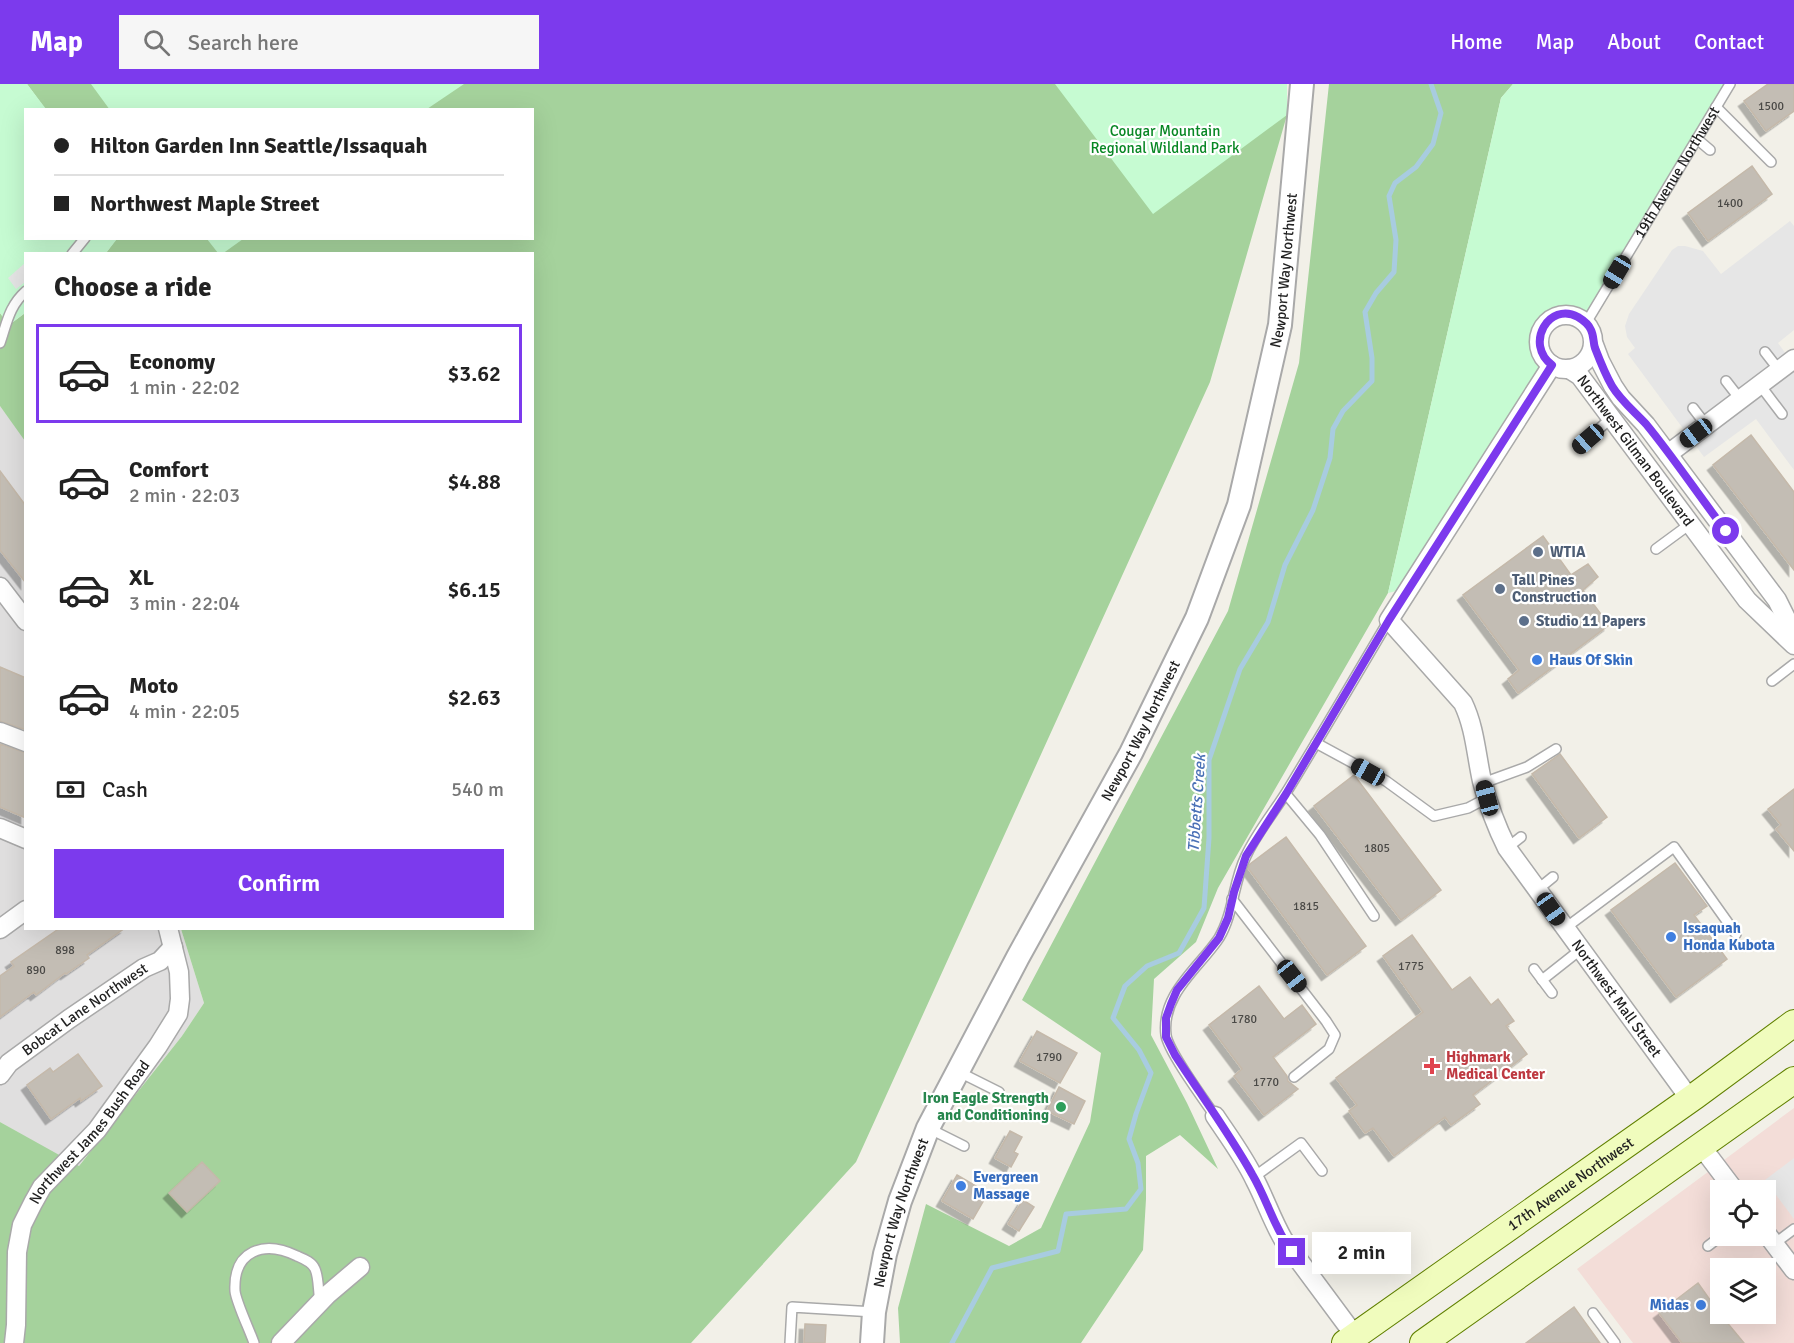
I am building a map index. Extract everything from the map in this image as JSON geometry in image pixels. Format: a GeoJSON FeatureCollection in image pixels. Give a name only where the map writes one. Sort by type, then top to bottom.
{"type":"FeatureCollection","features":[{"type":"Feature","properties":{"kind":"main road","name":"17th Avenue Northwest"},"geometry":{"type":"LineString","coordinates":[[1353,1341],[1794,1023]]}},
{"type":"Feature","properties":{"kind":"main road"},"geometry":{"type":"LineString","coordinates":[[1423,1343],[1794,1080]]}},
{"type":"Feature","properties":{"kind":"street","name":"Newport Way Northwest"},"geometry":{"type":"LineString","coordinates":[[872,1343],[874,1312],[885,1254],[900,1201],[928,1128],[1018,957],[1131,753],[1197,618],[1239,505],[1280,325],[1302,84]]}},
{"type":"Feature","properties":{"kind":"street"},"geometry":{"type":"LineString","coordinates":[[1569,315],[1579,318],[1591,329],[1594,345],[1588,359],[1583,364],[1560,367],[1544,357],[1540,347],[1541,332],[1548,322],[1556,317],[1569,315]]}},
{"type":"Feature","properties":{"kind":"street","name":"Northwest Gilman Boulevard"},"geometry":{"type":"LineString","coordinates":[[1594,345],[1600,361],[1621,398],[1646,425],[1778,600],[1794,634]]}},
{"type":"Feature","properties":{"kind":"street"},"geometry":{"type":"LineString","coordinates":[[1668,454],[1794,359]]}},
{"type":"Feature","properties":{"kind":"street"},"geometry":{"type":"LineString","coordinates":[[1389,620],[1560,367]]}},
{"type":"Feature","properties":{"kind":"street","name":"Northwest Gilman Boulevard"},"geometry":{"type":"LineString","coordinates":[[1560,367],[1580,376],[1747,600],[1794,645]]}},
{"type":"Feature","properties":{"kind":"street"},"geometry":{"type":"LineString","coordinates":[[0,587],[24,618]]}},
{"type":"Feature","properties":{"kind":"street","name":"Northwest Mall Street"},"geometry":{"type":"LineString","coordinates":[[1389,620],[1463,703],[1472,726],[1485,790],[1497,826],[1514,842],[1537,890],[1690,1099]]}},
{"type":"Feature","properties":{"kind":"street"},"geometry":{"type":"LineString","coordinates":[[0,732],[24,741]]}},
{"type":"Feature","properties":{"kind":"street"},"geometry":{"type":"LineString","coordinates":[[0,828],[24,838]]}},
{"type":"Feature","properties":{"kind":"street"},"geometry":{"type":"LineString","coordinates":[[0,929],[24,911]]}},
{"type":"Feature","properties":{"kind":"street","name":"Northwest James Bush Road"},"geometry":{"type":"LineString","coordinates":[[14,1343],[17,1252],[22,1225],[42,1187],[97,1130],[158,1046],[178,1014],[179,972],[169,930]]}},
{"type":"Feature","properties":{"kind":"street","name":"Bobcat Lane Northwest"},"geometry":{"type":"LineString","coordinates":[[0,1075],[9,1063],[60,1025],[113,988],[159,961],[173,947]]}},
{"type":"Feature","properties":{"kind":"street"},"geometry":{"type":"LineString","coordinates":[[1215,1116],[1254,1177],[1273,1222],[1283,1239],[1353,1341]]}},
{"type":"Feature","properties":{"kind":"street"},"geometry":{"type":"LineString","coordinates":[[1701,1146],[1727,1180]]}},
{"type":"Feature","properties":{"kind":"street"},"geometry":{"type":"LineString","coordinates":[[1776,1246],[1794,1270]]}},
{"type":"Feature","properties":{"kind":"street"},"geometry":{"type":"LineString","coordinates":[[281,1343],[360,1267]]}},
{"type":"Feature","properties":{"kind":"lane","name":"19th Avenue Northwest"},"geometry":{"type":"LineString","coordinates":[[1586,323],[1730,84]]}},
{"type":"Feature","properties":{"kind":"lane"},"geometry":{"type":"LineString","coordinates":[[1716,107],[1772,162]]}},
{"type":"Feature","properties":{"kind":"lane"},"geometry":{"type":"LineString","coordinates":[[1697,139],[1710,150]]}},
{"type":"Feature","properties":{"kind":"lane"},"geometry":{"type":"LineString","coordinates":[[74,252],[83,240]]}},
{"type":"Feature","properties":{"kind":"lane"},"geometry":{"type":"LineString","coordinates":[[0,343],[12,307],[24,292]]}},
{"type":"Feature","properties":{"kind":"lane"},"geometry":{"type":"LineString","coordinates":[[1765,352],[1779,370]]}},
{"type":"Feature","properties":{"kind":"lane"},"geometry":{"type":"LineString","coordinates":[[1726,381],[1740,399]]}},
{"type":"Feature","properties":{"kind":"lane"},"geometry":{"type":"LineString","coordinates":[[1760,385],[1782,414]]}},
{"type":"Feature","properties":{"kind":"lane"},"geometry":{"type":"LineString","coordinates":[[1693,408],[1706,425]]}},
{"type":"Feature","properties":{"kind":"lane"},"geometry":{"type":"LineString","coordinates":[[1579,447],[1611,418]]}},
{"type":"Feature","properties":{"kind":"lane"},"geometry":{"type":"LineString","coordinates":[[1656,549],[1690,524]]}},
{"type":"Feature","properties":{"kind":"lane"},"geometry":{"type":"LineString","coordinates":[[1215,1116],[1175,1055],[1166,1037],[1166,1018],[1177,990],[1219,938],[1228,918],[1246,856],[1286,794],[1389,620]]}},
{"type":"Feature","properties":{"kind":"lane"},"geometry":{"type":"LineString","coordinates":[[1772,681],[1794,664]]}},
{"type":"Feature","properties":{"kind":"lane"},"geometry":{"type":"LineString","coordinates":[[1316,743],[1386,781],[1434,816],[1468,808],[1485,790],[1556,749]]}},
{"type":"Feature","properties":{"kind":"lane"},"geometry":{"type":"LineString","coordinates":[[1286,794],[1320,835],[1374,916]]}},
{"type":"Feature","properties":{"kind":"lane"},"geometry":{"type":"LineString","coordinates":[[1564,928],[1674,847],[1736,934]]}},
{"type":"Feature","properties":{"kind":"lane"},"geometry":{"type":"LineString","coordinates":[[1537,890],[1553,877]]}},
{"type":"Feature","properties":{"kind":"lane"},"geometry":{"type":"LineString","coordinates":[[1232,899],[1335,1035],[1329,1048],[1294,1077]]}},
{"type":"Feature","properties":{"kind":"lane"},"geometry":{"type":"LineString","coordinates":[[1542,980],[1580,951]]}},
{"type":"Feature","properties":{"kind":"lane"},"geometry":{"type":"LineString","coordinates":[[1534,969],[1552,993]]}},
{"type":"Feature","properties":{"kind":"lane"},"geometry":{"type":"LineString","coordinates":[[957,1071],[999,1092]]}},
{"type":"Feature","properties":{"kind":"lane"},"geometry":{"type":"LineString","coordinates":[[928,1128],[964,1146]]}},
{"type":"Feature","properties":{"kind":"lane"},"geometry":{"type":"LineString","coordinates":[[1254,1177],[1301,1143],[1322,1171]]}},
{"type":"Feature","properties":{"kind":"lane"},"geometry":{"type":"LineString","coordinates":[[1776,1236],[1794,1229]]}},
{"type":"Feature","properties":{"kind":"lane"},"geometry":{"type":"LineString","coordinates":[[254,1343],[235,1293],[238,1267],[247,1256],[262,1248],[286,1250],[307,1260],[315,1269],[320,1304]]}},
{"type":"Feature","properties":{"kind":"lane"},"geometry":{"type":"LineString","coordinates":[[790,1343],[792,1307],[874,1312]]}},
{"type":"Feature","properties":{"kind":"lane"},"geometry":{"type":"LineString","coordinates":[[1593,1313],[1615,1343]]}},
{"type":"Feature","properties":{"kind":"shaded area"},"geometry":{"type":"Polygon","coordinates":[[[1790,221],[1794,226],[1794,330],[1778,343],[1794,365],[1794,470],[1756,419],[1704,457],[1628,354],[1635,348],[1627,337],[1625,326],[1629,314],[1672,250],[1678,246],[1703,251],[1721,274],[1790,221]]]}},
{"type":"Feature","properties":{"kind":"shaded area"},"geometry":{"type":"Polygon","coordinates":[[[24,264],[24,283],[16,289],[8,278],[24,264]]]}},
{"type":"Feature","properties":{"kind":"shaded area"},"geometry":{"type":"Polygon","coordinates":[[[0,406],[24,438],[24,930],[181,930],[204,1003],[182,1036],[78,1167],[0,1122],[0,406]]]}},
{"type":"Feature","properties":{"kind":"shaded area"},"geometry":{"type":"Polygon","coordinates":[[[1794,1108],[1794,1343],[1633,1343],[1577,1269],[1794,1108]]]}},
{"type":"Feature","properties":{"kind":"shaded area"},"geometry":{"type":"Polygon","coordinates":[[[1794,1158],[1794,1219],[1776,1195],[1776,1180],[1765,1180],[1794,1158]]]}},
{"type":"Feature","properties":{"kind":"green space"},"geometry":{"type":"Polygon","coordinates":[[[0,84],[27,84],[45,108],[24,108],[24,240],[116,240],[107,252],[24,252],[24,314],[9,325],[0,313],[0,84]]]}},
{"type":"Feature","properties":{"kind":"green space"},"geometry":{"type":"Polygon","coordinates":[[[27,84],[1287,84],[1287,115],[1210,382],[856,1162],[691,1343],[0,1343],[0,1122],[79,1166],[182,1036],[204,1003],[181,930],[534,930],[534,252],[107,252],[116,240],[534,240],[534,108],[45,108],[27,84]]]}},
{"type":"Feature","properties":{"kind":"green space"},"geometry":{"type":"Polygon","coordinates":[[[91,84],[464,84],[428,108],[109,108],[91,84]]]}},
{"type":"Feature","properties":{"kind":"green space","name":"Cougar Mountain Regional Wildland Park"},"geometry":{"type":"Polygon","coordinates":[[[1055,84],[1287,84],[1287,115],[1153,214],[1055,84]]]}},
{"type":"Feature","properties":{"kind":"green space"},"geometry":{"type":"Polygon","coordinates":[[[1329,84],[1513,84],[1501,98],[1388,593],[1218,888],[1196,942],[1154,979],[1151,1035],[1218,1169],[1180,1135],[1146,1156],[1143,1250],[1081,1343],[900,1343],[898,1308],[926,1204],[1009,1246],[1041,1228],[1090,1122],[1101,1053],[1022,1000],[1228,611],[1299,363],[1329,84]]]}},
{"type":"Feature","properties":{"kind":"green space"},"geometry":{"type":"Polygon","coordinates":[[[1513,84],[1730,84],[1586,323],[1575,317],[1564,315],[1547,323],[1540,340],[1542,351],[1548,362],[1409,588],[1388,593],[1501,98],[1513,84]]]}},
{"type":"Feature","properties":{"kind":"green space"},"geometry":{"type":"Polygon","coordinates":[[[208,240],[242,240],[225,252],[217,252],[208,240]]]}},
{"type":"Feature","properties":{"kind":"green space"},"geometry":{"type":"Polygon","coordinates":[[[0,313],[9,325],[24,314],[24,440],[0,406],[0,313]]]}},
{"type":"Feature","properties":{"kind":"building"},"geometry":{"type":"Polygon","coordinates":[[[1768,84],[1794,84],[1794,111],[1766,131],[1744,101],[1768,84]]]}},
{"type":"Feature","properties":{"kind":"building"},"geometry":{"type":"Polygon","coordinates":[[[1752,166],[1772,194],[1708,241],[1688,213],[1752,166]]]}},
{"type":"Feature","properties":{"kind":"building"},"geometry":{"type":"Polygon","coordinates":[[[1751,435],[1794,492],[1794,570],[1713,465],[1751,435]]]}},
{"type":"Feature","properties":{"kind":"building"},"geometry":{"type":"Polygon","coordinates":[[[0,471],[24,503],[24,580],[0,550],[0,471]]]}},
{"type":"Feature","properties":{"kind":"building"},"geometry":{"type":"Polygon","coordinates":[[[1543,536],[1571,575],[1588,564],[1598,577],[1583,590],[1609,625],[1518,693],[1508,679],[1519,670],[1463,595],[1543,536]]]}},
{"type":"Feature","properties":{"kind":"building"},"geometry":{"type":"Polygon","coordinates":[[[0,667],[24,677],[24,729],[0,721],[0,667]]]}},
{"type":"Feature","properties":{"kind":"building"},"geometry":{"type":"Polygon","coordinates":[[[0,744],[24,752],[24,817],[0,807],[0,744]]]}},
{"type":"Feature","properties":{"kind":"building"},"geometry":{"type":"Polygon","coordinates":[[[1560,754],[1607,817],[1579,838],[1532,774],[1560,754]]]}},
{"type":"Feature","properties":{"kind":"building"},"geometry":{"type":"Polygon","coordinates":[[[1354,775],[1441,890],[1401,920],[1314,806],[1354,775]]]}},
{"type":"Feature","properties":{"kind":"building"},"geometry":{"type":"Polygon","coordinates":[[[1794,789],[1794,851],[1776,829],[1781,825],[1768,809],[1794,789]]]}},
{"type":"Feature","properties":{"kind":"building"},"geometry":{"type":"Polygon","coordinates":[[[1286,837],[1366,946],[1327,975],[1248,868],[1250,864],[1286,837]]]}},
{"type":"Feature","properties":{"kind":"building","name":"Issaquah Honda Kubota"},"geometry":{"type":"Polygon","coordinates":[[[1675,863],[1707,906],[1694,915],[1727,959],[1676,997],[1611,910],[1675,863]]]}},
{"type":"Feature","properties":{"kind":"building"},"geometry":{"type":"Polygon","coordinates":[[[57,930],[122,930],[87,955],[89,958],[36,995],[34,992],[0,1017],[0,976],[14,966],[11,962],[57,930]]]}},
{"type":"Feature","properties":{"kind":"building","name":"Highmark Medical Center"},"geometry":{"type":"Polygon","coordinates":[[[1412,935],[1452,990],[1470,977],[1491,1005],[1498,999],[1514,1021],[1506,1026],[1527,1054],[1473,1095],[1480,1104],[1451,1125],[1445,1117],[1394,1156],[1373,1128],[1365,1133],[1349,1111],[1357,1105],[1336,1078],[1423,1012],[1383,956],[1412,935]]]}},
{"type":"Feature","properties":{"kind":"building"},"geometry":{"type":"Polygon","coordinates":[[[1259,986],[1284,1019],[1302,1005],[1316,1024],[1273,1057],[1287,1076],[1288,1081],[1298,1089],[1264,1115],[1234,1076],[1242,1069],[1209,1025],[1259,986]]]}},
{"type":"Feature","properties":{"kind":"building"},"geometry":{"type":"Polygon","coordinates":[[[1037,1031],[1077,1053],[1060,1083],[1020,1061],[1037,1031]]]}},
{"type":"Feature","properties":{"kind":"building"},"geometry":{"type":"Polygon","coordinates":[[[78,1054],[102,1086],[81,1101],[80,1098],[51,1119],[27,1085],[50,1068],[53,1072],[78,1054]]]}},
{"type":"Feature","properties":{"kind":"building"},"geometry":{"type":"Polygon","coordinates":[[[1059,1087],[1085,1101],[1074,1124],[1047,1111],[1059,1087]]]}},
{"type":"Feature","properties":{"kind":"building"},"geometry":{"type":"Polygon","coordinates":[[[1010,1131],[1022,1137],[1014,1152],[1018,1154],[1011,1167],[995,1158],[1010,1131]]]}},
{"type":"Feature","properties":{"kind":"building"},"geometry":{"type":"Polygon","coordinates":[[[202,1162],[220,1181],[187,1212],[169,1193],[202,1162]]]}},
{"type":"Feature","properties":{"kind":"building"},"geometry":{"type":"Polygon","coordinates":[[[957,1175],[988,1193],[973,1219],[942,1201],[957,1175]]]}},
{"type":"Feature","properties":{"kind":"building"},"geometry":{"type":"Polygon","coordinates":[[[1023,1200],[1034,1207],[1019,1231],[1008,1224],[1023,1200]]]}},
{"type":"Feature","properties":{"kind":"building"},"geometry":{"type":"Polygon","coordinates":[[[1698,1283],[1710,1300],[1710,1324],[1728,1324],[1744,1343],[1682,1343],[1659,1313],[1698,1283]]]}},
{"type":"Feature","properties":{"kind":"building"},"geometry":{"type":"Polygon","coordinates":[[[1574,1307],[1600,1343],[1526,1343],[1574,1307]]]}},
{"type":"Feature","properties":{"kind":"building"},"geometry":{"type":"Polygon","coordinates":[[[805,1324],[826,1325],[825,1343],[804,1343],[805,1324]]]}},
{"type":"Feature","properties":{"kind":"waterway","name":"Tibbetts Creek"},"geometry":{"type":"LineString","coordinates":[[952,1343],[992,1268],[1058,1251],[1066,1214],[1126,1209],[1141,1189],[1138,1163],[1129,1139],[1151,1073],[1139,1050],[1113,1018],[1125,986],[1147,966],[1179,953],[1204,908],[1209,838],[1209,760],[1240,669],[1268,622],[1285,565],[1313,510],[1330,458],[1333,429],[1343,411],[1372,381],[1372,358],[1365,312],[1376,293],[1394,272],[1396,240],[1389,196],[1395,183],[1416,167],[1433,144],[1441,113],[1431,84]]}},
{"type":"Feature","properties":{"kind":"place","name":"WTIA"},"geometry":{"type":"Point","coordinates":[1538,552]}},
{"type":"Feature","properties":{"kind":"place","name":"Tall Pines Construction"},"geometry":{"type":"Point","coordinates":[1500,589]}},
{"type":"Feature","properties":{"kind":"place","name":"Studio 11 Papers"},"geometry":{"type":"Point","coordinates":[1524,621]}},
{"type":"Feature","properties":{"kind":"place","name":"Haus Of Skin"},"geometry":{"type":"Point","coordinates":[1537,660]}},
{"type":"Feature","properties":{"kind":"place","name":"Issaquah Honda Kubota"},"geometry":{"type":"Point","coordinates":[1671,937]}},
{"type":"Feature","properties":{"kind":"place","name":"Highmark Medical Center"},"geometry":{"type":"Point","coordinates":[1432,1066]}},
{"type":"Feature","properties":{"kind":"place","name":"Iron Eagle Strength and Conditioning"},"geometry":{"type":"Point","coordinates":[1061,1107]}},
{"type":"Feature","properties":{"kind":"place","name":"Evergreen Massage"},"geometry":{"type":"Point","coordinates":[961,1186]}},
{"type":"Feature","properties":{"kind":"place","name":"Midas"},"geometry":{"type":"Point","coordinates":[1701,1305]}},
{"type":"Feature","properties":{"kind":"route"},"geometry":{"type":"LineString","coordinates":[[1292,1252],[1276,1228],[1254,1177],[1175,1055],[1166,1037],[1166,1018],[1177,990],[1219,938],[1228,918],[1246,856],[1286,794],[1389,620],[1552,365],[1541,352],[1539,338],[1548,322],[1562,315],[1569,315],[1586,323],[1591,329],[1600,361],[1621,398],[1646,425],[1726,531]]}}]}
